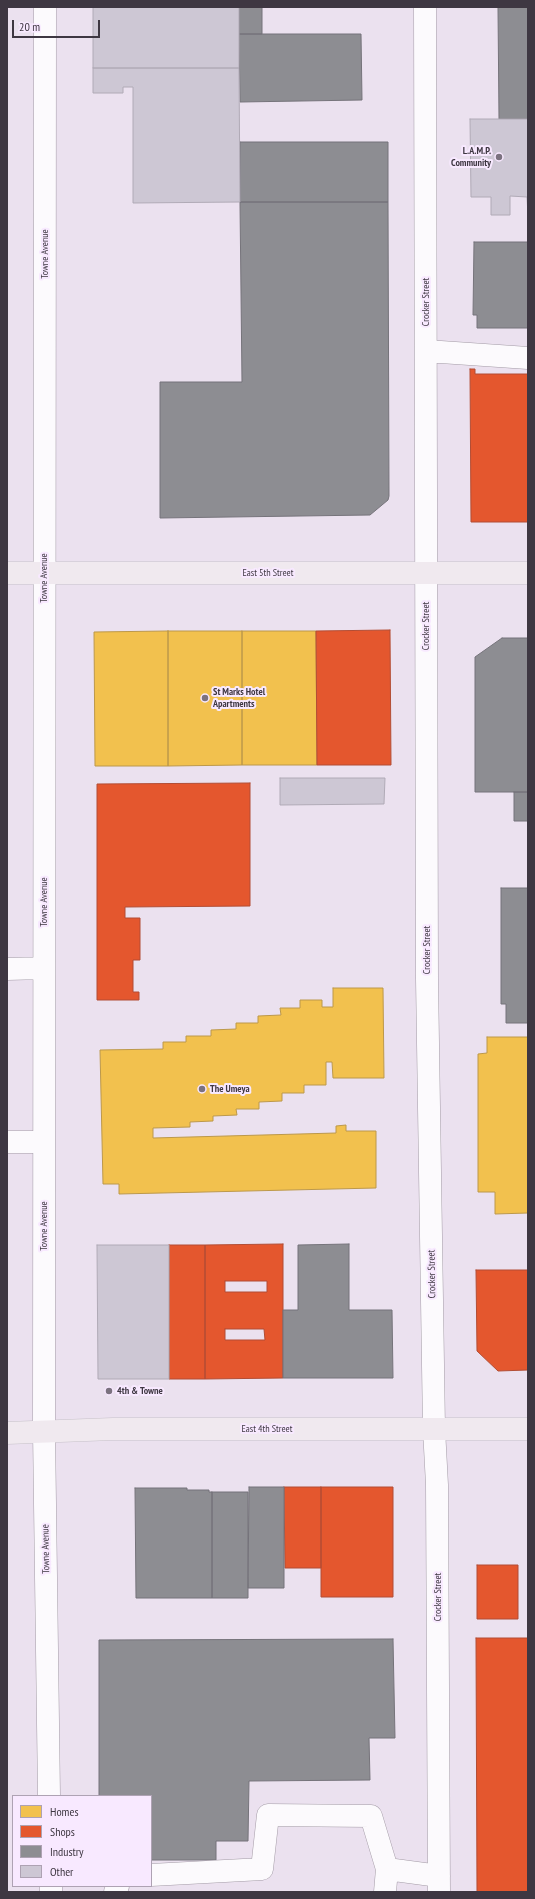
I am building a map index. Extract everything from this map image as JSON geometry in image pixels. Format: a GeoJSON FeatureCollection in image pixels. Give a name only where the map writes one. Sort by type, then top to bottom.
{"type":"FeatureCollection","features":[{"type":"Feature","properties":{"kind":"main road","name":"East 5th Street"},"geometry":{"type":"LineString","coordinates":[[7,573],[528,573]]}},
{"type":"Feature","properties":{"kind":"main road","name":"East 4th Street"},"geometry":{"type":"LineString","coordinates":[[7,1433],[113,1429],[528,1429]]}},
{"type":"Feature","properties":{"kind":"street","name":"Towne Avenue"},"geometry":{"type":"LineString","coordinates":[[45,7],[44,1431],[49,1795]]}},
{"type":"Feature","properties":{"kind":"street","name":"Crocker Street"},"geometry":{"type":"LineString","coordinates":[[425,7],[427,979],[434,1429],[437,1493],[439,1884]]}},
{"type":"Feature","properties":{"kind":"street"},"geometry":{"type":"LineString","coordinates":[[426,351],[528,358]]}},
{"type":"Feature","properties":{"kind":"street"},"geometry":{"type":"LineString","coordinates":[[7,969],[44,968]]}},
{"type":"Feature","properties":{"kind":"street"},"geometry":{"type":"LineString","coordinates":[[7,1142],[44,1142]]}},
{"type":"Feature","properties":{"kind":"street"},"geometry":{"type":"LineString","coordinates":[[152,1875],[262,1869],[268,1815],[371,1816],[387,1869],[385,1892]]}},
{"type":"Feature","properties":{"kind":"street"},"geometry":{"type":"LineString","coordinates":[[387,1869],[439,1884]]}},
{"type":"Feature","properties":{"kind":"building: Homes"},"geometry":{"type":"Polygon","coordinates":[[[168,631],[168,766],[95,766],[94,632],[168,631]]]}},
{"type":"Feature","properties":{"kind":"building: Homes","name":"St Marks Hotel Apartments"},"geometry":{"type":"Polygon","coordinates":[[[168,631],[242,631],[242,765],[168,766],[168,631]]]}},
{"type":"Feature","properties":{"kind":"building: Homes"},"geometry":{"type":"Polygon","coordinates":[[[242,631],[316,631],[317,765],[242,765],[242,631]]]}},
{"type":"Feature","properties":{"kind":"building: Homes","name":"The Umeya"},"geometry":{"type":"Polygon","coordinates":[[[333,988],[383,988],[384,1078],[333,1078],[332,1062],[326,1062],[326,1085],[304,1085],[304,1093],[282,1093],[282,1101],[259,1102],[259,1109],[236,1109],[237,1115],[213,1116],[213,1121],[190,1122],[190,1127],[153,1128],[153,1138],[336,1133],[336,1126],[346,1125],[346,1131],[376,1131],[376,1188],[119,1194],[119,1184],[103,1184],[100,1050],[163,1049],[163,1042],[186,1042],[186,1036],[211,1036],[211,1030],[236,1029],[236,1023],[258,1023],[258,1016],[281,1015],[280,1008],[300,1008],[300,1000],[322,1000],[322,1007],[333,1007],[333,988]]]}},
{"type":"Feature","properties":{"kind":"building: Homes"},"geometry":{"type":"Polygon","coordinates":[[[487,1037],[528,1037],[528,1213],[495,1214],[495,1192],[478,1192],[478,1054],[487,1053],[487,1037]]]}},
{"type":"Feature","properties":{"kind":"building: Shops"},"geometry":{"type":"Polygon","coordinates":[[[470,369],[475,369],[475,374],[528,374],[528,522],[471,522],[470,369]]]}},
{"type":"Feature","properties":{"kind":"building: Shops"},"geometry":{"type":"Polygon","coordinates":[[[390,630],[391,765],[317,765],[316,631],[390,630]]]}},
{"type":"Feature","properties":{"kind":"building: Shops"},"geometry":{"type":"Polygon","coordinates":[[[250,783],[250,906],[125,907],[125,918],[140,918],[140,960],[133,960],[133,992],[139,992],[139,1000],[97,1000],[97,784],[250,783]]]}},
{"type":"Feature","properties":{"kind":"building: Shops"},"geometry":{"type":"Polygon","coordinates":[[[283,1244],[283,1378],[205,1379],[205,1245],[283,1244]],[[225,1281],[225,1292],[267,1292],[267,1281],[225,1281]],[[225,1329],[225,1340],[265,1340],[264,1329],[225,1329]]]}},
{"type":"Feature","properties":{"kind":"building: Shops"},"geometry":{"type":"Polygon","coordinates":[[[169,1245],[205,1245],[205,1379],[169,1379],[169,1245]]]}},
{"type":"Feature","properties":{"kind":"building: Shops"},"geometry":{"type":"Polygon","coordinates":[[[476,1270],[528,1270],[528,1370],[498,1371],[477,1351],[476,1270]]]}},
{"type":"Feature","properties":{"kind":"building: Shops"},"geometry":{"type":"Polygon","coordinates":[[[284,1487],[321,1487],[321,1568],[285,1568],[284,1487]]]}},
{"type":"Feature","properties":{"kind":"building: Shops"},"geometry":{"type":"Polygon","coordinates":[[[321,1487],[393,1487],[393,1597],[321,1597],[321,1487]]]}},
{"type":"Feature","properties":{"kind":"building: Shops"},"geometry":{"type":"Polygon","coordinates":[[[477,1565],[518,1565],[518,1619],[477,1619],[477,1565]]]}},
{"type":"Feature","properties":{"kind":"building: Shops"},"geometry":{"type":"Polygon","coordinates":[[[476,1638],[528,1638],[528,1892],[477,1892],[476,1638]]]}},
{"type":"Feature","properties":{"kind":"building: Industry"},"geometry":{"type":"Polygon","coordinates":[[[239,7],[262,7],[262,34],[239,34],[239,7]]]}},
{"type":"Feature","properties":{"kind":"building: Industry"},"geometry":{"type":"Polygon","coordinates":[[[498,7],[528,7],[528,119],[499,119],[498,7]]]}},
{"type":"Feature","properties":{"kind":"building: Industry"},"geometry":{"type":"Polygon","coordinates":[[[239,34],[361,34],[362,100],[240,102],[239,34]]]}},
{"type":"Feature","properties":{"kind":"building: Industry"},"geometry":{"type":"Polygon","coordinates":[[[240,142],[388,142],[388,202],[240,202],[240,142]]]}},
{"type":"Feature","properties":{"kind":"building: Industry"},"geometry":{"type":"Polygon","coordinates":[[[240,202],[388,202],[389,496],[388,500],[370,515],[160,518],[160,382],[242,382],[240,202]]]}},
{"type":"Feature","properties":{"kind":"building: Industry"},"geometry":{"type":"Polygon","coordinates":[[[474,242],[528,242],[528,328],[477,328],[477,315],[473,315],[474,242]]]}},
{"type":"Feature","properties":{"kind":"building: Industry"},"geometry":{"type":"Polygon","coordinates":[[[502,638],[528,638],[528,792],[475,792],[475,657],[502,638]]]}},
{"type":"Feature","properties":{"kind":"building: Industry"},"geometry":{"type":"Polygon","coordinates":[[[514,792],[528,792],[528,821],[514,821],[514,792]]]}},
{"type":"Feature","properties":{"kind":"building: Industry"},"geometry":{"type":"Polygon","coordinates":[[[501,888],[528,888],[528,1023],[506,1023],[506,1004],[501,1004],[501,888]]]}},
{"type":"Feature","properties":{"kind":"building: Industry"},"geometry":{"type":"Polygon","coordinates":[[[349,1244],[349,1310],[392,1310],[393,1378],[283,1378],[283,1310],[298,1310],[298,1245],[349,1244]]]}},
{"type":"Feature","properties":{"kind":"building: Industry"},"geometry":{"type":"Polygon","coordinates":[[[249,1487],[284,1487],[284,1588],[248,1588],[249,1487]]]}},
{"type":"Feature","properties":{"kind":"building: Industry"},"geometry":{"type":"Polygon","coordinates":[[[135,1488],[187,1488],[187,1490],[209,1490],[209,1492],[212,1492],[212,1598],[136,1598],[135,1488]]]}},
{"type":"Feature","properties":{"kind":"building: Industry"},"geometry":{"type":"Polygon","coordinates":[[[212,1492],[248,1492],[248,1598],[212,1598],[212,1492]]]}},
{"type":"Feature","properties":{"kind":"building: Industry"},"geometry":{"type":"Polygon","coordinates":[[[393,1639],[395,1738],[369,1738],[370,1780],[249,1781],[248,1841],[216,1841],[216,1860],[152,1860],[152,1795],[99,1795],[99,1640],[393,1639]]]}},
{"type":"Feature","properties":{"kind":"building: Other"},"geometry":{"type":"Polygon","coordinates":[[[93,7],[239,7],[239,68],[93,68],[93,7]]]}},
{"type":"Feature","properties":{"kind":"building: Other"},"geometry":{"type":"Polygon","coordinates":[[[93,68],[239,68],[240,202],[133,203],[133,87],[123,87],[123,93],[93,93],[93,68]]]}},
{"type":"Feature","properties":{"kind":"building: Other","name":"L.A.M.P. Community"},"geometry":{"type":"Polygon","coordinates":[[[470,119],[528,119],[528,216],[527,197],[510,196],[510,215],[491,215],[491,197],[471,197],[470,119]]]}},
{"type":"Feature","properties":{"kind":"building: Other"},"geometry":{"type":"Polygon","coordinates":[[[280,778],[385,778],[384,804],[280,805],[280,778]]]}},
{"type":"Feature","properties":{"kind":"building: Other"},"geometry":{"type":"Polygon","coordinates":[[[97,1245],[169,1245],[169,1379],[98,1379],[97,1245]]]}},
{"type":"Feature","properties":{"kind":"place","name":"L.A.M.P. Community"},"geometry":{"type":"Point","coordinates":[499,157]}},
{"type":"Feature","properties":{"kind":"place","name":"St Marks Hotel Apartments"},"geometry":{"type":"Point","coordinates":[205,698]}},
{"type":"Feature","properties":{"kind":"place","name":"The Umeya"},"geometry":{"type":"Point","coordinates":[202,1089]}},
{"type":"Feature","properties":{"kind":"place","name":"4th & Towne"},"geometry":{"type":"Point","coordinates":[109,1391]}}]}
